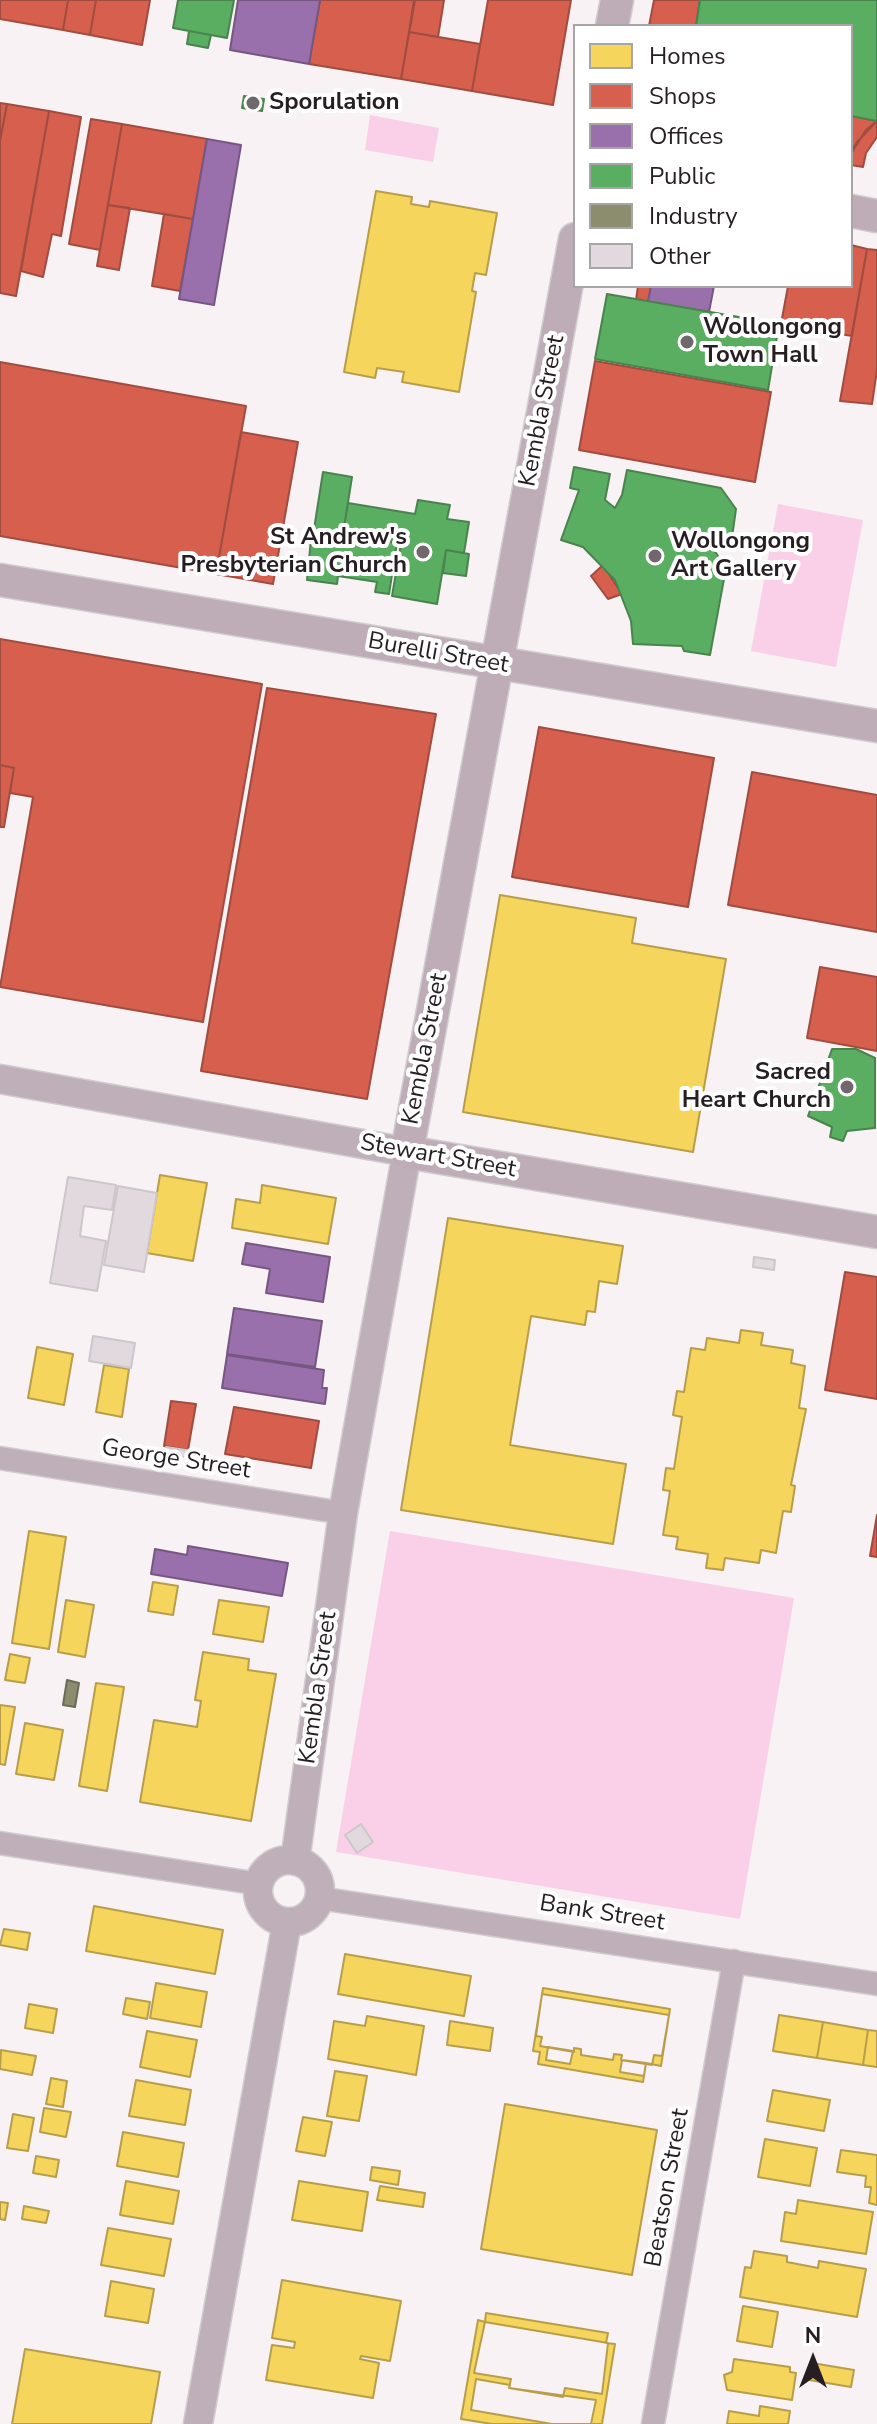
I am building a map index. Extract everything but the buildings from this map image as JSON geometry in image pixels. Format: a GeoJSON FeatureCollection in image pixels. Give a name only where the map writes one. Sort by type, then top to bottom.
{"type":"FeatureCollection","features":[{"type":"Feature","properties":{"kind":"main road"},"geometry":{"type":"LineString","coordinates":[[612,24],[617,0]]}},
{"type":"Feature","properties":{"kind":"main road"},"geometry":{"type":"LineString","coordinates":[[853,211],[877,216]]}},
{"type":"Feature","properties":{"kind":"main road","name":"Kembla Street"},"geometry":{"type":"LineString","coordinates":[[407,1152],[573,250]]}},
{"type":"Feature","properties":{"kind":"main road","name":"Burelli Street"},"geometry":{"type":"LineString","coordinates":[[0,580],[877,726]]}},
{"type":"Feature","properties":{"kind":"main road","name":"Stewart Street"},"geometry":{"type":"LineString","coordinates":[[407,1152],[877,1232]]}},
{"type":"Feature","properties":{"kind":"street","name":"Stewart Street"},"geometry":{"type":"LineString","coordinates":[[0,1079],[407,1152]]}},
{"type":"Feature","properties":{"kind":"street","name":"Kembla Street"},"geometry":{"type":"LineString","coordinates":[[295,1861],[343,1513],[407,1152]]}},
{"type":"Feature","properties":{"kind":"street","name":"George Street"},"geometry":{"type":"LineString","coordinates":[[0,1458],[343,1513]]}},
{"type":"Feature","properties":{"kind":"street"},"geometry":{"type":"LineString","coordinates":[[0,1843],[259,1884]]}},
{"type":"Feature","properties":{"kind":"street"},"geometry":{"type":"LineString","coordinates":[[295,1861],[304,1864],[317,1878],[319,1898],[311,1913],[287,1922],[270,1916],[264,1910],[260,1902],[259,1884],[268,1868],[295,1861]]}},
{"type":"Feature","properties":{"kind":"street","name":"Bank Street"},"geometry":{"type":"LineString","coordinates":[[319,1898],[877,1984]]}},
{"type":"Feature","properties":{"kind":"street"},"geometry":{"type":"LineString","coordinates":[[198,2424],[287,1922]]}},
{"type":"Feature","properties":{"kind":"street","name":"Beatson Street"},"geometry":{"type":"LineString","coordinates":[[653,2424],[734,1961]]}},
{"type":"Feature","properties":{"kind":"shaded area"},"geometry":{"type":"Polygon","coordinates":[[[370,115],[439,128],[433,162],[365,150],[370,115]]]}},
{"type":"Feature","properties":{"kind":"shaded area"},"geometry":{"type":"Polygon","coordinates":[[[778,504],[863,520],[836,667],[751,651],[778,504]]]}},
{"type":"Feature","properties":{"kind":"shaded area"},"geometry":{"type":"Polygon","coordinates":[[[390,1531],[794,1598],[740,1919],[336,1852],[390,1531]]]}},
{"type":"Feature","properties":{"kind":"place","name":"Sporulation"},"geometry":{"type":"Point","coordinates":[253,103]}},
{"type":"Feature","properties":{"kind":"place","name":"Wollongong Town Hall"},"geometry":{"type":"Point","coordinates":[687,342]}},
{"type":"Feature","properties":{"kind":"place","name":"St Andrew's Presbyterian Church"},"geometry":{"type":"Point","coordinates":[423,552]}},
{"type":"Feature","properties":{"kind":"place","name":"Wollongong Art Gallery"},"geometry":{"type":"Point","coordinates":[655,556]}},
{"type":"Feature","properties":{"kind":"place","name":"Sacred Heart Church"},"geometry":{"type":"Point","coordinates":[847,1087]}}]}
